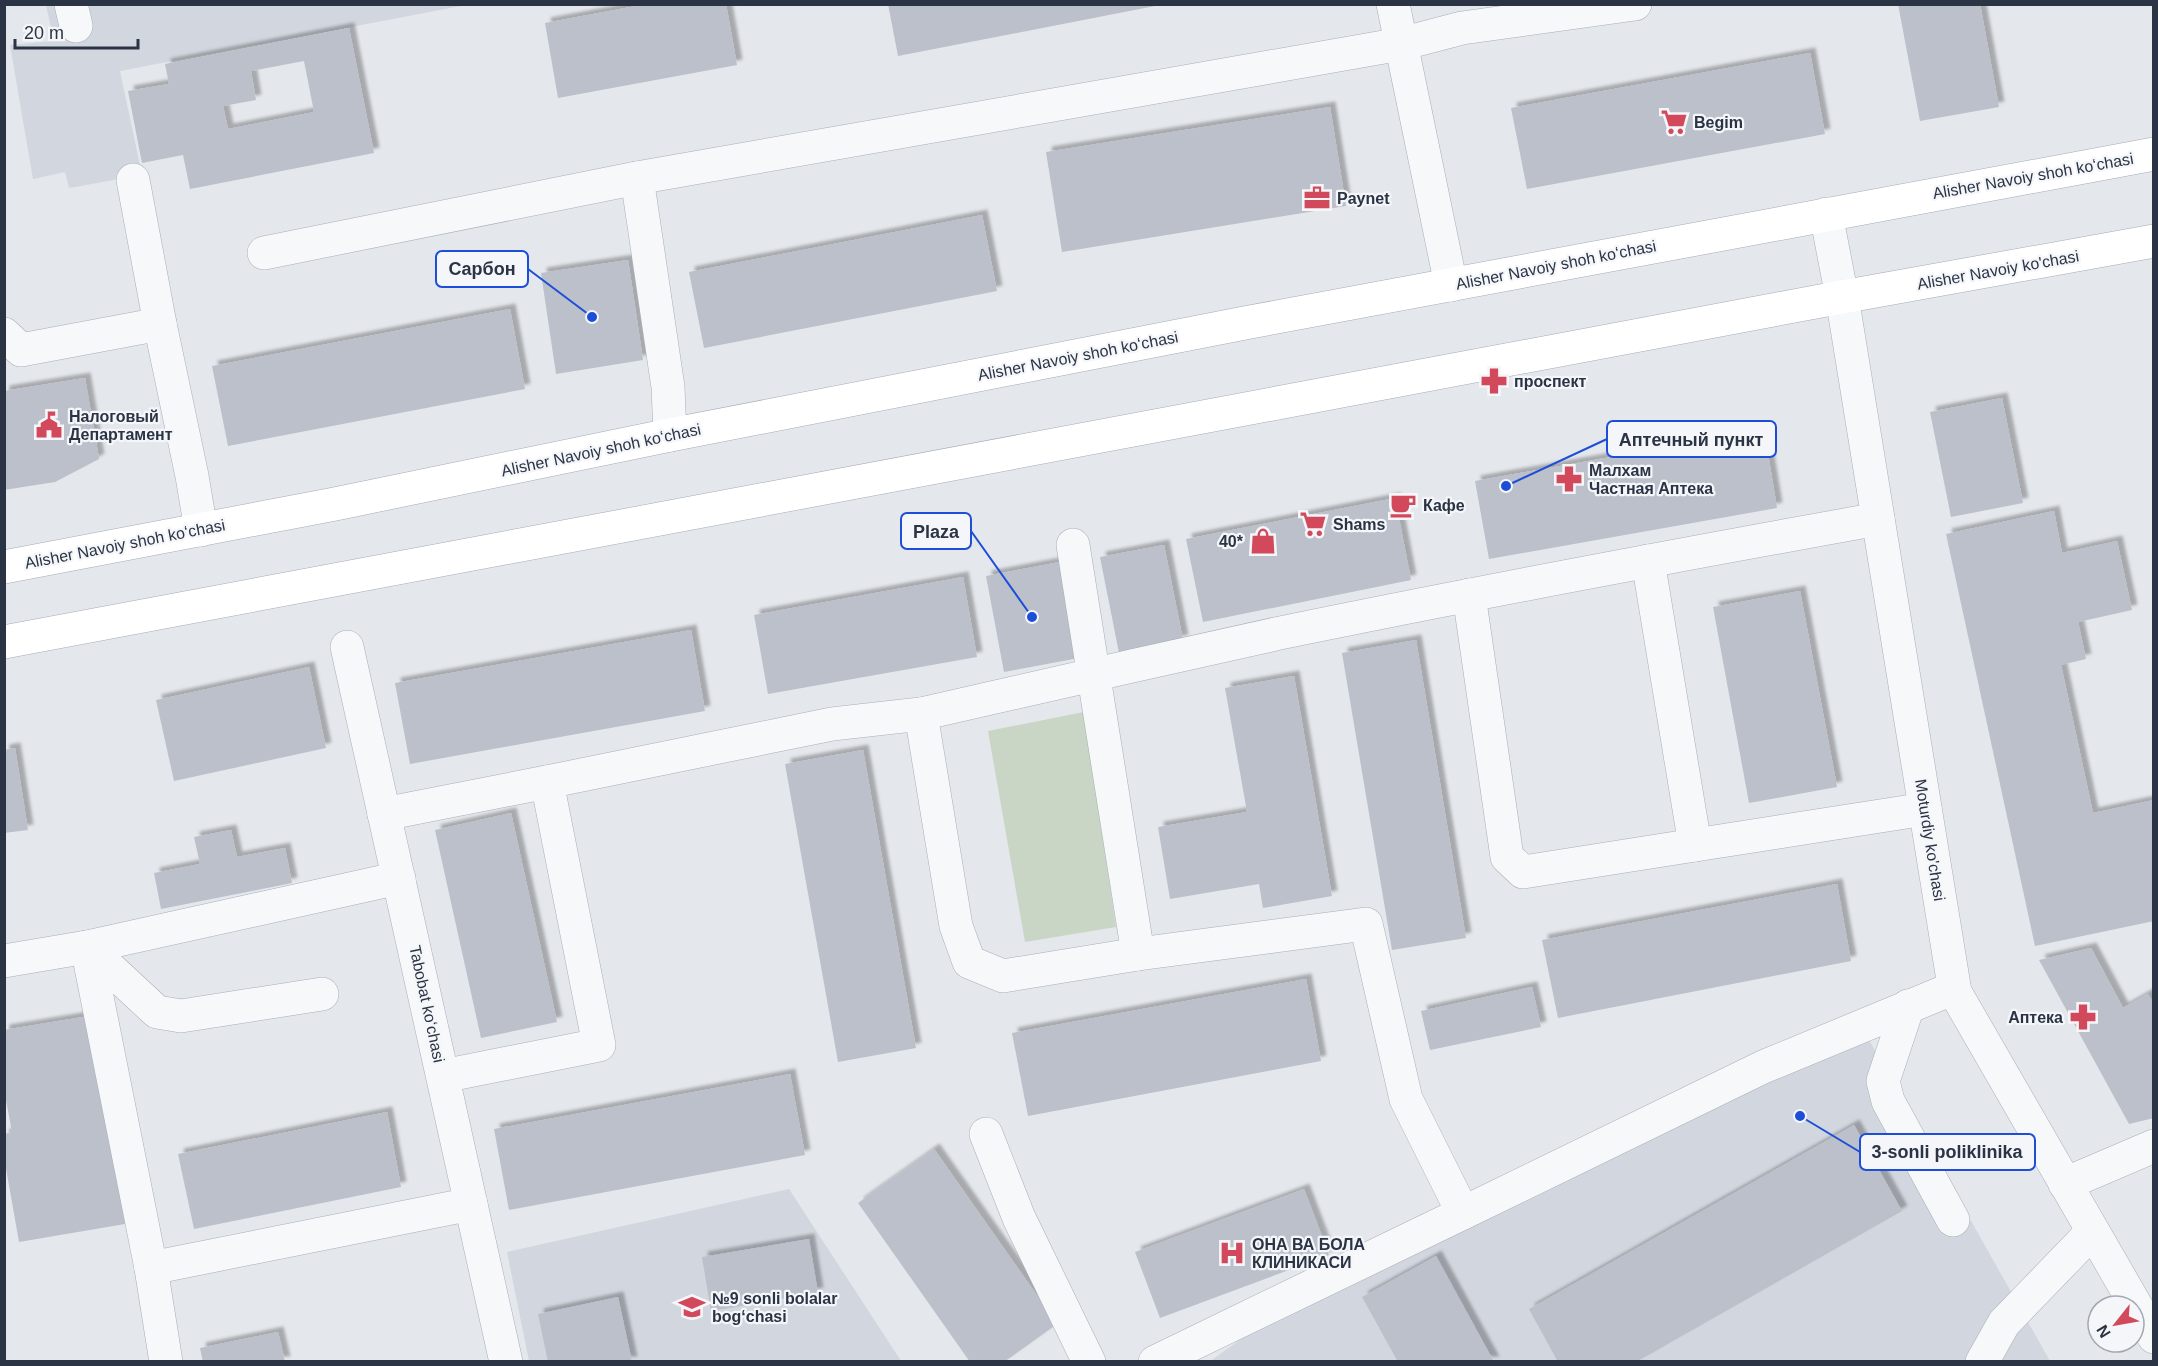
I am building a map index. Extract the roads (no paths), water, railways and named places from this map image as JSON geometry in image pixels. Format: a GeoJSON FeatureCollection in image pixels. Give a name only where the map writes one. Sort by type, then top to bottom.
{"type":"FeatureCollection","features":[{"type":"Feature","properties":{"kind":"main road","name":"Alisher Navoiy shoh koʻchasi"},"geometry":{"type":"LineString","coordinates":[[4,567],[335,504],[670,435],[1451,285],[2154,154]]}},
{"type":"Feature","properties":{"kind":"main road","name":"Alisher Navoiy ko'chasi"},"geometry":{"type":"LineString","coordinates":[[1842,297],[2154,242]]}},
{"type":"Feature","properties":{"kind":"main road"},"geometry":{"type":"LineString","coordinates":[[4,642],[1842,297]]}},
{"type":"Feature","properties":{"kind":"street"},"geometry":{"type":"LineString","coordinates":[[1393,4],[1451,285]]}},
{"type":"Feature","properties":{"kind":"street"},"geometry":{"type":"LineString","coordinates":[[264,253],[637,178],[1401,44],[1462,28],[1635,4]]}},
{"type":"Feature","properties":{"kind":"street"},"geometry":{"type":"LineString","coordinates":[[637,178],[668,387],[670,435]]}},
{"type":"Feature","properties":{"kind":"street"},"geometry":{"type":"LineString","coordinates":[[133,180],[201,530]]}},
{"type":"Feature","properties":{"kind":"street","name":"Moturdiy ko'chasi"},"geometry":{"type":"LineString","coordinates":[[1826,214],[1842,297],[1954,987],[2092,1232],[2140,1294]]}},
{"type":"Feature","properties":{"kind":"street"},"geometry":{"type":"LineString","coordinates":[[4,334],[21,350],[160,324]]}},
{"type":"Feature","properties":{"kind":"street"},"geometry":{"type":"LineString","coordinates":[[384,814],[832,724],[921,714],[1279,634],[1469,595],[1878,519]]}},
{"type":"Feature","properties":{"kind":"street"},"geometry":{"type":"LineString","coordinates":[[1073,544],[1138,954]]}},
{"type":"Feature","properties":{"kind":"street"},"geometry":{"type":"LineString","coordinates":[[1648,561],[1695,845]]}},
{"type":"Feature","properties":{"kind":"street"},"geometry":{"type":"LineString","coordinates":[[1469,595],[1507,858],[1523,872],[1925,808]]}},
{"type":"Feature","properties":{"kind":"street","name":"Tabobat koʻchasi"},"geometry":{"type":"LineString","coordinates":[[347,647],[507,1362]]}},
{"type":"Feature","properties":{"kind":"street"},"geometry":{"type":"LineString","coordinates":[[921,714],[956,926],[969,962],[1003,976],[1138,954],[1366,924],[1406,1099],[1463,1213]]}},
{"type":"Feature","properties":{"kind":"street"},"geometry":{"type":"LineString","coordinates":[[443,1076],[599,1045],[548,782]]}},
{"type":"Feature","properties":{"kind":"street"},"geometry":{"type":"LineString","coordinates":[[4,961],[87,947],[399,878]]}},
{"type":"Feature","properties":{"kind":"street"},"geometry":{"type":"LineString","coordinates":[[87,947],[157,1012],[181,1016],[322,994]]}},
{"type":"Feature","properties":{"kind":"street"},"geometry":{"type":"LineString","coordinates":[[87,947],[151,1268],[166,1362]]}},
{"type":"Feature","properties":{"kind":"street"},"geometry":{"type":"LineString","coordinates":[[1155,1362],[1763,1066],[1954,987]]}},
{"type":"Feature","properties":{"kind":"street"},"geometry":{"type":"LineString","coordinates":[[1908,1006],[1883,1081],[1888,1101],[1953,1220]]}},
{"type":"Feature","properties":{"kind":"street"},"geometry":{"type":"LineString","coordinates":[[986,1134],[1019,1218],[1089,1362]]}},
{"type":"Feature","properties":{"kind":"street"},"geometry":{"type":"LineString","coordinates":[[2065,1184],[2154,1146]]}},
{"type":"Feature","properties":{"kind":"street"},"geometry":{"type":"LineString","coordinates":[[151,1268],[471,1204]]}},
{"type":"Feature","properties":{"kind":"street"},"geometry":{"type":"LineString","coordinates":[[1982,1362],[2004,1323],[2092,1232]]}},
{"type":"Feature","properties":{"kind":"street","name":"Moturdiy ko'chasi"},"geometry":{"type":"LineString","coordinates":[[2146,1304],[2154,1337]]}},
{"type":"Feature","properties":{"kind":"place","name":"Begim"},"geometry":{"type":"Point","coordinates":[1674,122]}},
{"type":"Feature","properties":{"kind":"place","name":"Paynet"},"geometry":{"type":"Point","coordinates":[1317,198]}},
{"type":"Feature","properties":{"kind":"place","name":"Сарбон"},"geometry":{"type":"Point","coordinates":[592,317]}},
{"type":"Feature","properties":{"kind":"place","name":"проспект"},"geometry":{"type":"Point","coordinates":[1494,381]}},
{"type":"Feature","properties":{"kind":"place","name":"Налоговый Департамент"},"geometry":{"type":"Point","coordinates":[49,425]}},
{"type":"Feature","properties":{"kind":"place","name":"Малхам Частная Аптека"},"geometry":{"type":"Point","coordinates":[1569,479]}},
{"type":"Feature","properties":{"kind":"place","name":"Аптечный пункт"},"geometry":{"type":"Point","coordinates":[1506,486]}},
{"type":"Feature","properties":{"kind":"place","name":"Кафе"},"geometry":{"type":"Point","coordinates":[1403,505]}},
{"type":"Feature","properties":{"kind":"place","name":"Shams"},"geometry":{"type":"Point","coordinates":[1313,524]}},
{"type":"Feature","properties":{"kind":"place","name":"40*"},"geometry":{"type":"Point","coordinates":[1263,541]}},
{"type":"Feature","properties":{"kind":"place","name":"Plaza"},"geometry":{"type":"Point","coordinates":[1032,617]}},
{"type":"Feature","properties":{"kind":"place","name":"Аптека"},"geometry":{"type":"Point","coordinates":[2083,1017]}},
{"type":"Feature","properties":{"kind":"place","name":"3-sonli poliklinika"},"geometry":{"type":"Point","coordinates":[1800,1116]}},
{"type":"Feature","properties":{"kind":"place","name":"ОНА ВА БОЛА КЛИНИКАСИ"},"geometry":{"type":"Point","coordinates":[1232,1253]}},
{"type":"Feature","properties":{"kind":"place","name":"№9 sonli bolalar bog‘chasi"},"geometry":{"type":"Point","coordinates":[692,1307]}}]}
